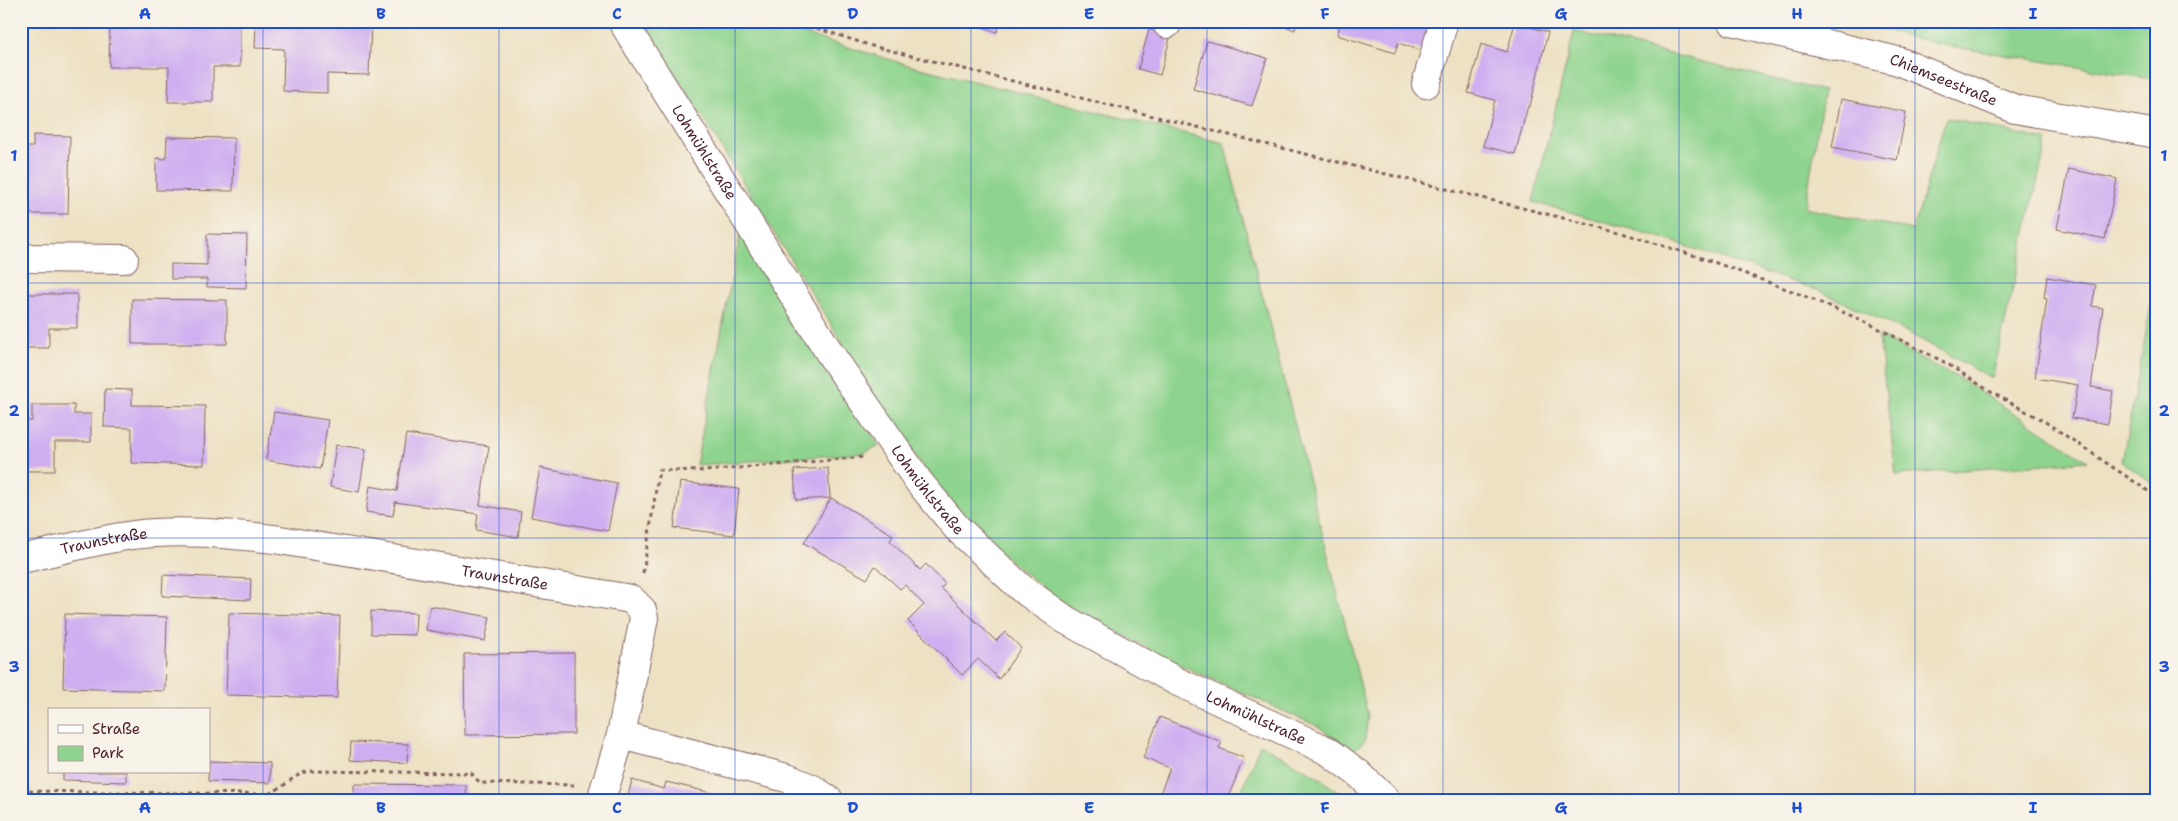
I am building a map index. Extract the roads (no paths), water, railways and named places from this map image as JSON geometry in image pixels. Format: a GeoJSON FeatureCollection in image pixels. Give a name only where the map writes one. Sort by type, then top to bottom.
{"type":"FeatureCollection","features":[{"type":"Feature","properties":{"kind":"street","name":"Lohmühlstraße"},"geometry":{"type":"LineString","coordinates":[[622,21],[831,355],[919,482],[957,528],[1021,588],[1066,620],[1176,681],[1328,751],[1359,774],[1386,800]]}},
{"type":"Feature","properties":{"kind":"street"},"geometry":{"type":"LineString","coordinates":[[1426,84],[1444,21]]}},
{"type":"Feature","properties":{"kind":"street","name":"Chiemseestraße"},"geometry":{"type":"LineString","coordinates":[[1731,21],[1898,61],[2015,109],[2157,134]]}},
{"type":"Feature","properties":{"kind":"street"},"geometry":{"type":"LineString","coordinates":[[21,258],[124,259]]}},
{"type":"Feature","properties":{"kind":"street","name":"Traunstraße"},"geometry":{"type":"LineString","coordinates":[[21,559],[133,536],[170,532],[220,533],[274,539],[630,600],[642,610],[644,618],[621,735]]}},
{"type":"Feature","properties":{"kind":"street"},"geometry":{"type":"LineString","coordinates":[[603,793],[621,735],[787,778],[813,789],[829,800]]}}]}
